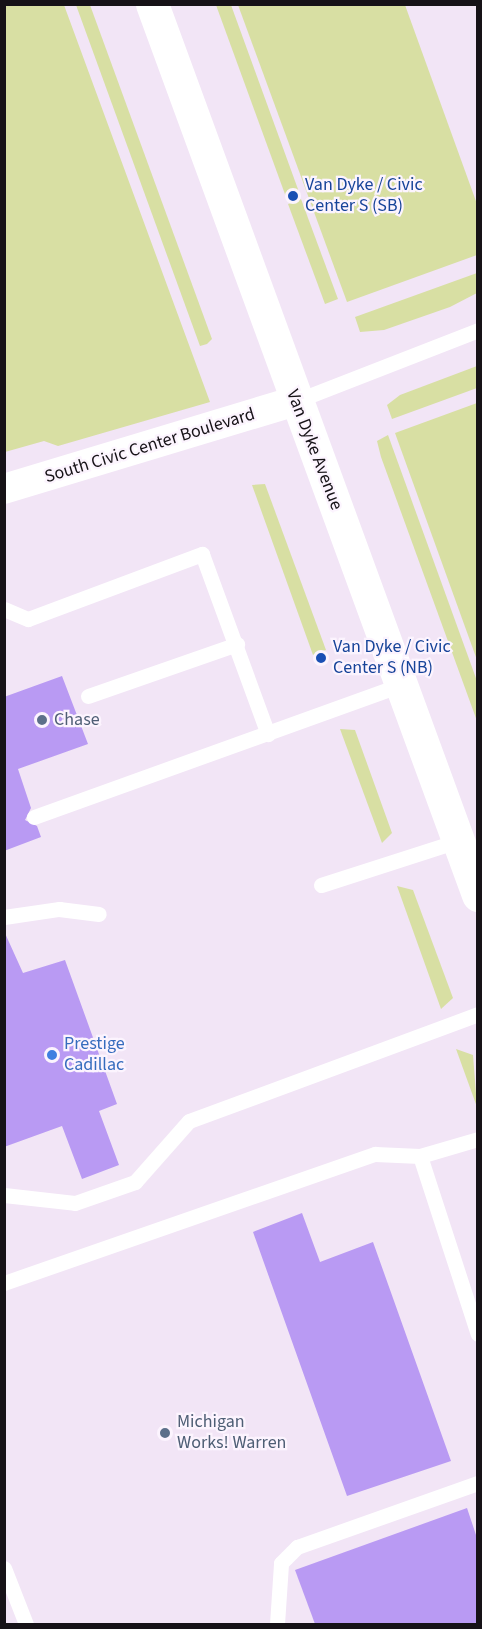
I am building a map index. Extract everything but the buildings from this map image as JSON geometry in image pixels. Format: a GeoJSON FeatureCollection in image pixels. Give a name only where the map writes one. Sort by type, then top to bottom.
{"type":"FeatureCollection","features":[{"type":"Feature","properties":{"kind":"main road","name":"Van Dyke Avenue"},"geometry":{"type":"LineString","coordinates":[[152,4],[477,895]]}},
{"type":"Feature","properties":{"kind":"street","name":"South Civic Center Boulevard"},"geometry":{"type":"LineString","coordinates":[[4,489],[296,401]]}},
{"type":"Feature","properties":{"kind":"lane"},"geometry":{"type":"LineString","coordinates":[[296,401],[477,330]]}},
{"type":"Feature","properties":{"kind":"lane"},"geometry":{"type":"LineString","coordinates":[[4,609],[28,619],[202,554],[237,644],[268,734]]}},
{"type":"Feature","properties":{"kind":"lane"},"geometry":{"type":"LineString","coordinates":[[88,696],[237,644]]}},
{"type":"Feature","properties":{"kind":"lane"},"geometry":{"type":"LineString","coordinates":[[34,817],[402,685]]}},
{"type":"Feature","properties":{"kind":"lane"},"geometry":{"type":"LineString","coordinates":[[321,885],[458,841]]}},
{"type":"Feature","properties":{"kind":"lane"},"geometry":{"type":"LineString","coordinates":[[4,918],[59,909],[99,914]]}},
{"type":"Feature","properties":{"kind":"lane"},"geometry":{"type":"LineString","coordinates":[[4,1195],[75,1203],[135,1182],[189,1121],[477,1014]]}},
{"type":"Feature","properties":{"kind":"lane"},"geometry":{"type":"LineString","coordinates":[[4,1283],[375,1154],[420,1156],[477,1139]]}},
{"type":"Feature","properties":{"kind":"lane"},"geometry":{"type":"LineString","coordinates":[[420,1156],[477,1334]]}},
{"type":"Feature","properties":{"kind":"lane"},"geometry":{"type":"LineString","coordinates":[[277,1624],[281,1563],[297,1547],[477,1483]]}},
{"type":"Feature","properties":{"kind":"lane"},"geometry":{"type":"LineString","coordinates":[[4,1568],[26,1624]]}},
{"type":"Feature","properties":{"kind":"green space"},"geometry":{"type":"Polygon","coordinates":[[[5,4],[64,5],[210,402],[58,446],[44,441],[5,452],[5,4]]]}},
{"type":"Feature","properties":{"kind":"green space"},"geometry":{"type":"Polygon","coordinates":[[[76,5],[90,5],[212,339],[207,344],[200,346],[76,5]]]}},
{"type":"Feature","properties":{"kind":"green space"},"geometry":{"type":"Polygon","coordinates":[[[216,5],[231,5],[299,192],[286,197],[216,5]]]}},
{"type":"Feature","properties":{"kind":"green space"},"geometry":{"type":"Polygon","coordinates":[[[238,5],[405,5],[477,204],[477,255],[347,302],[238,5]]]}},
{"type":"Feature","properties":{"kind":"green space"},"geometry":{"type":"Polygon","coordinates":[[[301,199],[338,299],[325,304],[288,204],[301,199]]]}},
{"type":"Feature","properties":{"kind":"green space"},"geometry":{"type":"Polygon","coordinates":[[[477,273],[477,293],[450,307],[384,330],[360,332],[355,317],[477,273]]]}},
{"type":"Feature","properties":{"kind":"green space"},"geometry":{"type":"Polygon","coordinates":[[[477,366],[477,388],[392,419],[387,405],[400,395],[477,366]]]}},
{"type":"Feature","properties":{"kind":"green space"},"geometry":{"type":"Polygon","coordinates":[[[478,403],[477,660],[395,433],[478,403]]]}},
{"type":"Feature","properties":{"kind":"green space"},"geometry":{"type":"Polygon","coordinates":[[[388,435],[477,681],[477,721],[381,457],[377,441],[388,435]]]}},
{"type":"Feature","properties":{"kind":"green space"},"geometry":{"type":"Polygon","coordinates":[[[265,484],[326,650],[313,655],[252,485],[265,484]]]}},
{"type":"Feature","properties":{"kind":"green space"},"geometry":{"type":"Polygon","coordinates":[[[340,729],[355,730],[392,833],[382,843],[340,729]]]}},
{"type":"Feature","properties":{"kind":"green space"},"geometry":{"type":"Polygon","coordinates":[[[397,886],[413,890],[453,998],[441,1009],[397,886]]]}},
{"type":"Feature","properties":{"kind":"green space"},"geometry":{"type":"Polygon","coordinates":[[[456,1049],[473,1055],[477,1107],[456,1049]]]}},
{"type":"Feature","properties":{"kind":"place","name":"Van Dyke / Civic Center S (SB)"},"geometry":{"type":"Point","coordinates":[293,196]}},
{"type":"Feature","properties":{"kind":"place","name":"Van Dyke / Civic Center S (NB)"},"geometry":{"type":"Point","coordinates":[321,658]}},
{"type":"Feature","properties":{"kind":"place","name":"Chase"},"geometry":{"type":"Point","coordinates":[42,720]}},
{"type":"Feature","properties":{"kind":"place","name":"Prestige Cadillac"},"geometry":{"type":"Point","coordinates":[52,1055]}},
{"type":"Feature","properties":{"kind":"place","name":"Michigan Works! Warren"},"geometry":{"type":"Point","coordinates":[165,1433]}}]}
